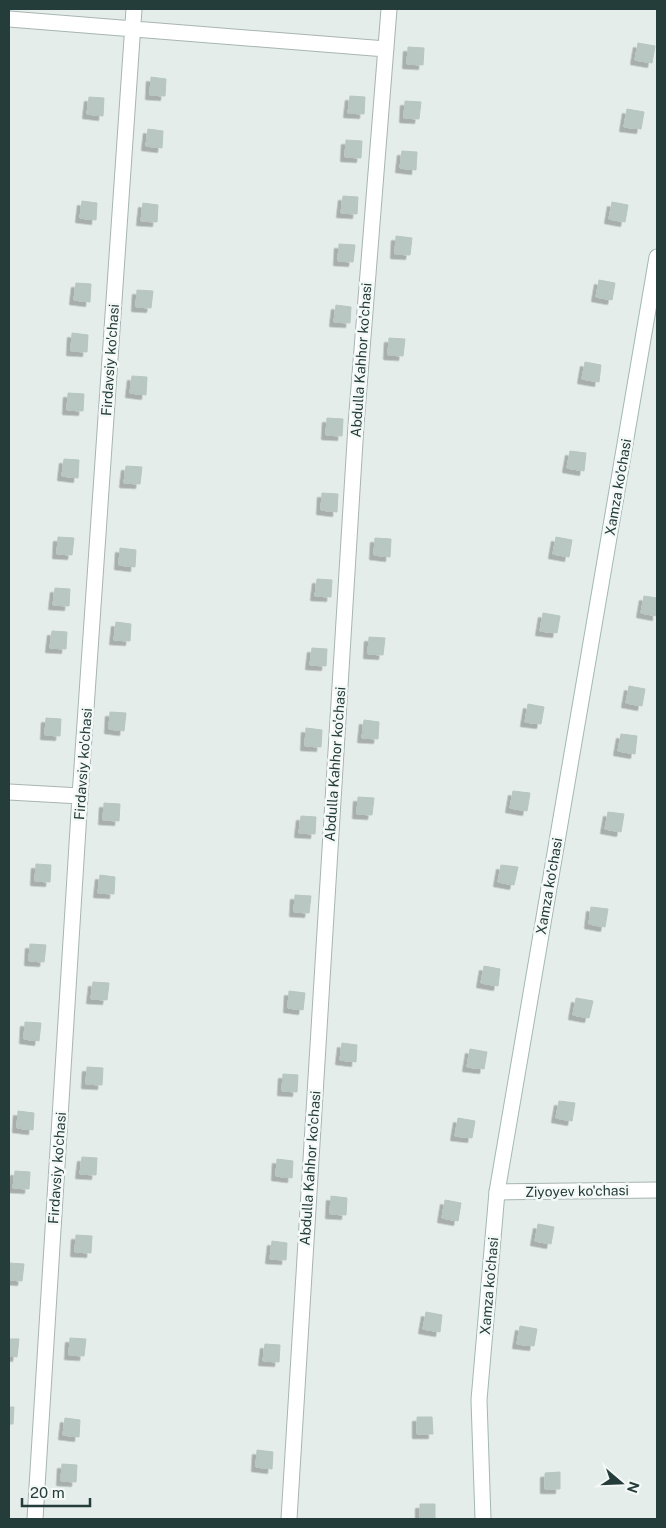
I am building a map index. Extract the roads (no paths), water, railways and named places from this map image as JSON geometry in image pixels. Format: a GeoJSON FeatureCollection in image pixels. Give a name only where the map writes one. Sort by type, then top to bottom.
{"type":"FeatureCollection","features":[{"type":"Feature","properties":{"kind":"street","name":"Firdavsiy ko'chasi"},"geometry":{"type":"LineString","coordinates":[[35,1519],[80,796],[134,9]]}},
{"type":"Feature","properties":{"kind":"street","name":"Abdulla Kahhor ko'chasi"},"geometry":{"type":"LineString","coordinates":[[289,1519],[356,425],[389,9]]}},
{"type":"Feature","properties":{"kind":"street"},"geometry":{"type":"LineString","coordinates":[[9,20],[386,49]]}},
{"type":"Feature","properties":{"kind":"street","name":"Xamza ko'chasi"},"geometry":{"type":"LineString","coordinates":[[483,1519],[479,1400],[497,1192],[657,256]]}},
{"type":"Feature","properties":{"kind":"street"},"geometry":{"type":"LineString","coordinates":[[9,792],[80,796]]}},
{"type":"Feature","properties":{"kind":"street","name":"Ziyoyev ko'chasi"},"geometry":{"type":"LineString","coordinates":[[497,1192],[657,1190]]}}]}
